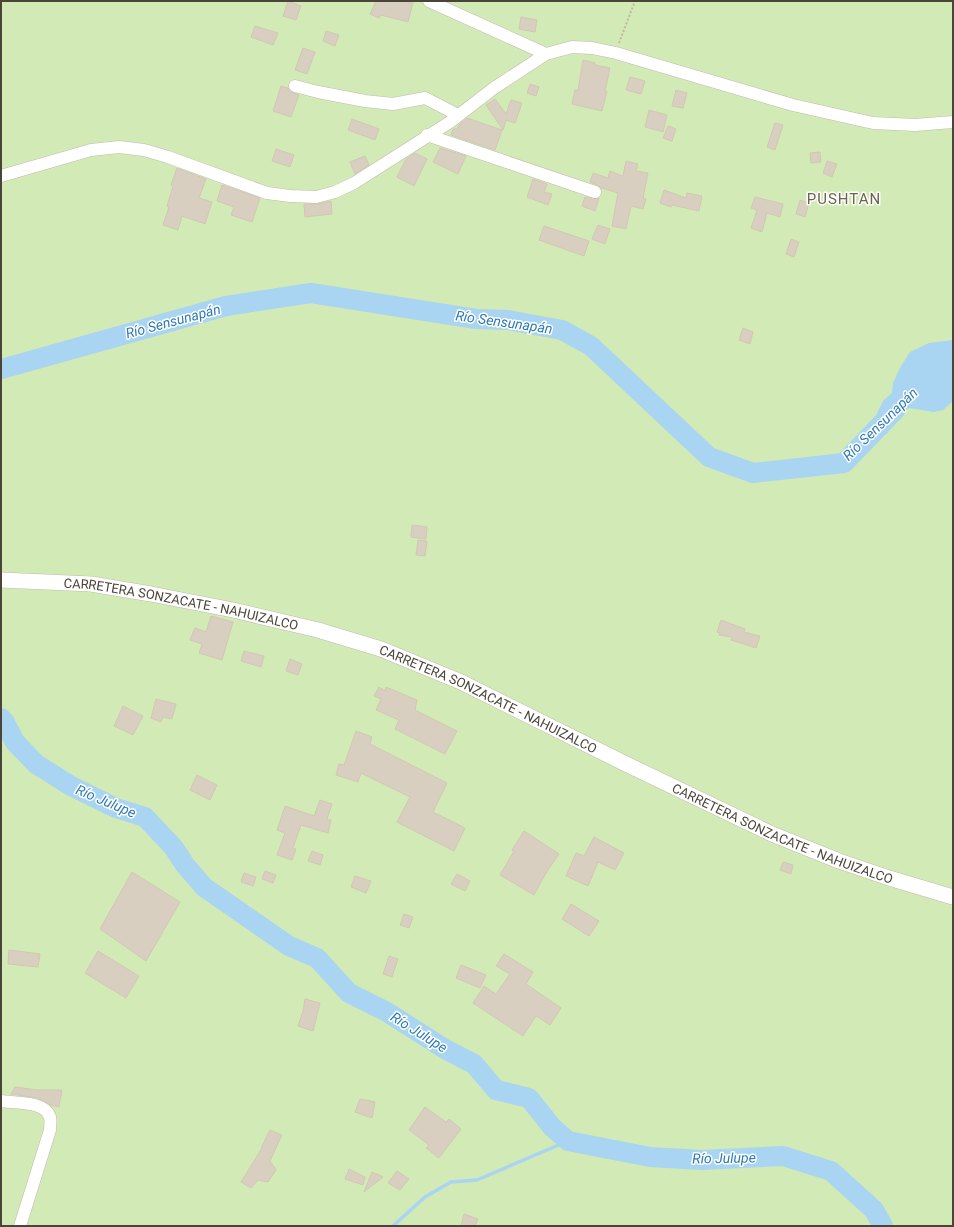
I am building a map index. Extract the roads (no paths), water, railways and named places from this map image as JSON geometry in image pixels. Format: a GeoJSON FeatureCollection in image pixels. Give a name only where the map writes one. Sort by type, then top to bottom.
{"type":"FeatureCollection","features":[{"type":"Feature","properties":{"kind":"street"},"geometry":{"type":"LineString","coordinates":[[429,1],[546,54]]}},
{"type":"Feature","properties":{"kind":"street"},"geometry":{"type":"LineString","coordinates":[[1,176],[91,150],[119,147],[144,150],[168,157],[267,193],[316,197],[335,192],[354,183],[427,135],[450,122],[494,88],[546,54],[572,47],[592,48],[616,53],[793,105],[873,122],[915,125],[953,122]]}},
{"type":"Feature","properties":{"kind":"street"},"geometry":{"type":"LineString","coordinates":[[295,86],[364,101],[393,104],[425,98],[458,115]]}},
{"type":"Feature","properties":{"kind":"street"},"geometry":{"type":"LineString","coordinates":[[427,135],[595,192]]}},
{"type":"Feature","properties":{"kind":"street","name":"CARRETERA SONZACATE - NAHUIZALCO"},"geometry":{"type":"LineString","coordinates":[[1,580],[91,584],[144,593],[234,610],[318,630],[381,649],[461,682],[626,764],[772,834],[839,861],[953,897]]}},
{"type":"Feature","properties":{"kind":"street"},"geometry":{"type":"LineString","coordinates":[[1,1101],[34,1104],[45,1110],[50,1118],[50,1130],[20,1226]]}},
{"type":"Feature","properties":{"kind":"water"},"geometry":{"type":"Polygon","coordinates":[[[953,340],[953,401],[943,410],[934,412],[909,408],[896,419],[891,425],[887,434],[881,433],[875,421],[878,411],[883,401],[892,393],[893,383],[910,352],[929,343],[953,340]]]}},
{"type":"Feature","properties":{"kind":"waterway","name":"Río Sensunapán"},"geometry":{"type":"LineString","coordinates":[[1,369],[226,306],[311,293],[476,319],[508,320],[562,330],[591,346],[709,457],[753,473],[844,463],[896,409]]}},
{"type":"Feature","properties":{"kind":"waterway","name":"Río Julupe"},"geometry":{"type":"LineString","coordinates":[[1,718],[15,742],[36,764],[71,786],[116,808],[145,817],[174,848],[185,865],[204,887],[289,946],[317,958],[349,993],[387,1012],[445,1049],[474,1064],[496,1090],[529,1098],[552,1127],[568,1141],[650,1157],[702,1160],[783,1156],[831,1171],[874,1210],[883,1226]]}},
{"type":"Feature","properties":{"kind":"waterway"},"geometry":{"type":"LineString","coordinates":[[393,1226],[425,1197],[451,1182],[477,1180],[568,1141]]}},
{"type":"Feature","properties":{"kind":"district","name":"PUSHTAN"},"geometry":{"type":"Point","coordinates":[844,199]}}]}
